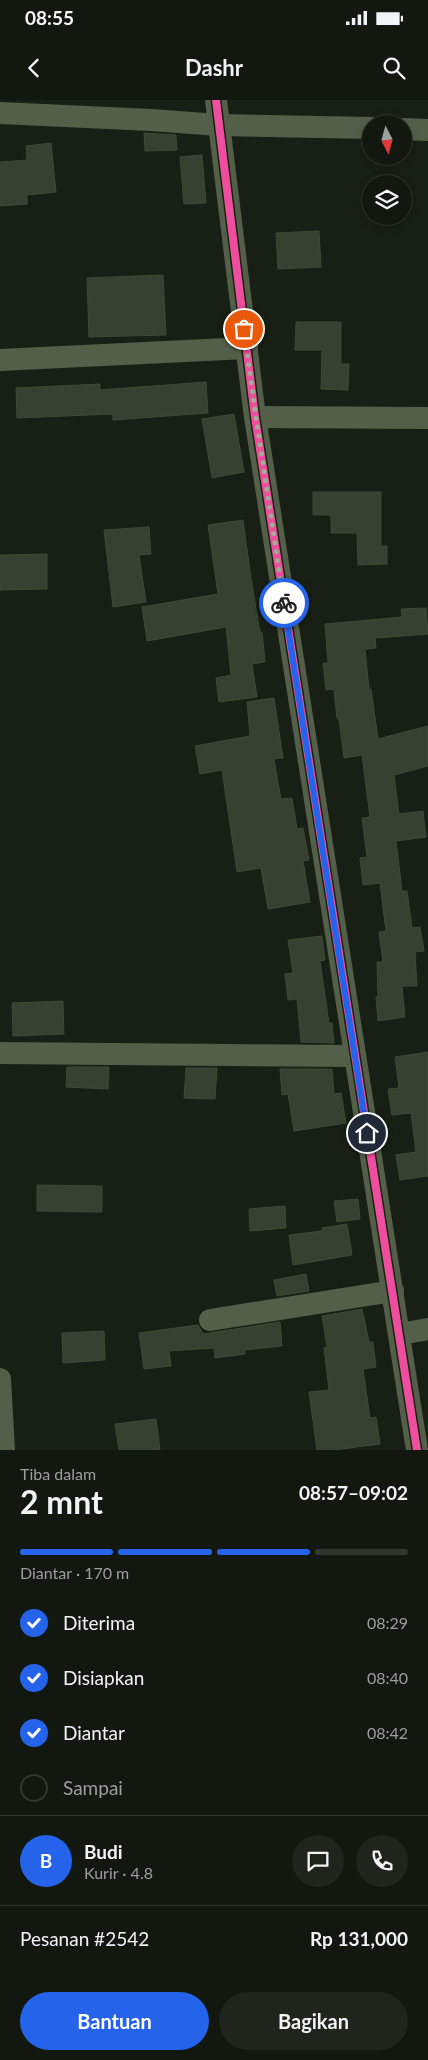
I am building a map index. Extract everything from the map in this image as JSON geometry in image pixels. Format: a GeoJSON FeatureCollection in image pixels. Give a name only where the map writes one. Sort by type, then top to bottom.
{"type":"FeatureCollection","features":[{"type":"Feature","properties":{"kind":"street"},"geometry":{"type":"LineString","coordinates":[[216,100],[256,417],[417,1450]]}},
{"type":"Feature","properties":{"kind":"street"},"geometry":{"type":"LineString","coordinates":[[0,112],[219,125],[362,128]]}},
{"type":"Feature","properties":{"kind":"street"},"geometry":{"type":"LineString","coordinates":[[412,129],[428,130]]}},
{"type":"Feature","properties":{"kind":"street"},"geometry":{"type":"LineString","coordinates":[[0,360],[247,348]]}},
{"type":"Feature","properties":{"kind":"street"},"geometry":{"type":"LineString","coordinates":[[256,417],[428,418]]}},
{"type":"Feature","properties":{"kind":"street"},"geometry":{"type":"LineString","coordinates":[[0,1053],[355,1056]]}},
{"type":"Feature","properties":{"kind":"street"},"geometry":{"type":"LineString","coordinates":[[210,1320],[393,1291]]}},
{"type":"Feature","properties":{"kind":"street"},"geometry":{"type":"LineString","coordinates":[[400,1334],[428,1329]]}},
{"type":"Feature","properties":{"kind":"street"},"geometry":{"type":"LineString","coordinates":[[0,1378],[4,1450]]}},
{"type":"Feature","properties":{"kind":"building"},"geometry":{"type":"Polygon","coordinates":[[[144,133],[176,135],[177,150],[145,151],[144,133]]]}},
{"type":"Feature","properties":{"kind":"building"},"geometry":{"type":"Polygon","coordinates":[[[51,143],[56,192],[27,195],[27,204],[0,206],[0,162],[27,160],[26,146],[51,143]]]}},
{"type":"Feature","properties":{"kind":"building"},"geometry":{"type":"Polygon","coordinates":[[[202,155],[206,203],[184,204],[180,157],[202,155]]]}},
{"type":"Feature","properties":{"kind":"building"},"geometry":{"type":"Polygon","coordinates":[[[319,231],[321,267],[278,269],[276,233],[319,231]]]}},
{"type":"Feature","properties":{"kind":"building"},"geometry":{"type":"Polygon","coordinates":[[[163,275],[166,335],[89,337],[87,278],[163,275]]]}},
{"type":"Feature","properties":{"kind":"building"},"geometry":{"type":"Polygon","coordinates":[[[296,322],[341,322],[341,364],[349,364],[348,390],[321,389],[322,350],[295,350],[296,322]]]}},
{"type":"Feature","properties":{"kind":"building"},"geometry":{"type":"Polygon","coordinates":[[[206,382],[208,413],[113,420],[113,414],[17,418],[16,388],[100,384],[100,390],[206,382]]]}},
{"type":"Feature","properties":{"kind":"building"},"geometry":{"type":"Polygon","coordinates":[[[234,414],[244,472],[212,478],[202,419],[234,414]]]}},
{"type":"Feature","properties":{"kind":"building"},"geometry":{"type":"Polygon","coordinates":[[[313,492],[381,492],[381,546],[387,546],[387,564],[358,565],[357,533],[331,533],[331,515],[313,515],[313,492]]]}},
{"type":"Feature","properties":{"kind":"building"},"geometry":{"type":"Polygon","coordinates":[[[243,520],[260,632],[262,632],[265,662],[252,664],[257,697],[219,702],[216,678],[231,675],[226,627],[147,641],[142,607],[218,594],[208,525],[243,520]]]}},
{"type":"Feature","properties":{"kind":"building"},"geometry":{"type":"Polygon","coordinates":[[[149,527],[151,554],[139,555],[146,602],[113,607],[104,530],[149,527]]]}},
{"type":"Feature","properties":{"kind":"building"},"geometry":{"type":"Polygon","coordinates":[[[47,554],[47,589],[0,590],[0,555],[47,554]]]}},
{"type":"Feature","properties":{"kind":"building"},"geometry":{"type":"Polygon","coordinates":[[[426,608],[428,634],[375,638],[376,648],[365,649],[369,689],[371,689],[378,739],[428,726],[428,766],[394,775],[399,814],[423,811],[426,837],[396,841],[402,891],[407,891],[412,928],[420,927],[424,951],[415,952],[417,986],[402,986],[405,1017],[378,1021],[376,997],[378,997],[377,962],[383,962],[379,932],[386,931],[380,883],[363,885],[360,858],[367,857],[362,818],[370,817],[362,755],[344,758],[334,689],[326,690],[323,663],[328,663],[325,624],[402,617],[401,609],[426,608]]]}},
{"type":"Feature","properties":{"kind":"building"},"geometry":{"type":"Polygon","coordinates":[[[274,698],[283,758],[274,759],[281,799],[292,798],[297,829],[303,828],[309,860],[303,861],[310,902],[268,909],[261,868],[237,872],[222,770],[200,774],[195,746],[250,736],[247,702],[274,698]]]}},
{"type":"Feature","properties":{"kind":"building"},"geometry":{"type":"Polygon","coordinates":[[[322,936],[325,960],[320,961],[329,1023],[332,1023],[334,1043],[301,1042],[297,999],[288,1000],[285,974],[293,973],[288,940],[322,936]]]}},
{"type":"Feature","properties":{"kind":"building"},"geometry":{"type":"Polygon","coordinates":[[[63,1001],[64,1034],[13,1036],[12,1003],[63,1001]]]}},
{"type":"Feature","properties":{"kind":"building"},"geometry":{"type":"Polygon","coordinates":[[[428,1052],[428,1176],[400,1180],[396,1155],[416,1152],[411,1113],[392,1115],[388,1089],[399,1088],[395,1057],[428,1052]]]}},
{"type":"Feature","properties":{"kind":"building"},"geometry":{"type":"Polygon","coordinates":[[[67,1067],[109,1067],[108,1089],[66,1087],[67,1067]]]}},
{"type":"Feature","properties":{"kind":"building"},"geometry":{"type":"Polygon","coordinates":[[[186,1068],[217,1068],[215,1099],[184,1098],[186,1068]]]}},
{"type":"Feature","properties":{"kind":"building"},"geometry":{"type":"Polygon","coordinates":[[[280,1069],[332,1069],[334,1094],[341,1093],[346,1123],[294,1131],[288,1094],[282,1095],[280,1069]]]}},
{"type":"Feature","properties":{"kind":"building"},"geometry":{"type":"Polygon","coordinates":[[[37,1185],[102,1186],[102,1212],[37,1211],[37,1185]]]}},
{"type":"Feature","properties":{"kind":"building"},"geometry":{"type":"Polygon","coordinates":[[[358,1199],[360,1219],[337,1222],[334,1201],[358,1199]]]}},
{"type":"Feature","properties":{"kind":"building"},"geometry":{"type":"Polygon","coordinates":[[[285,1206],[286,1228],[250,1231],[249,1209],[285,1206]]]}},
{"type":"Feature","properties":{"kind":"building"},"geometry":{"type":"Polygon","coordinates":[[[347,1224],[352,1255],[293,1265],[289,1235],[322,1231],[322,1228],[347,1224]]]}},
{"type":"Feature","properties":{"kind":"building"},"geometry":{"type":"Polygon","coordinates":[[[306,1274],[309,1291],[277,1296],[274,1280],[306,1274]]]}},
{"type":"Feature","properties":{"kind":"building"},"geometry":{"type":"Polygon","coordinates":[[[362,1309],[369,1342],[373,1342],[376,1367],[363,1369],[370,1418],[376,1417],[380,1444],[334,1450],[317,1450],[309,1392],[329,1390],[324,1348],[327,1347],[322,1316],[362,1309]]]}},
{"type":"Feature","properties":{"kind":"building"},"geometry":{"type":"Polygon","coordinates":[[[280,1322],[282,1346],[245,1350],[245,1354],[215,1358],[214,1348],[169,1351],[171,1366],[144,1369],[139,1333],[198,1325],[203,1334],[280,1322]]]}},
{"type":"Feature","properties":{"kind":"building"},"geometry":{"type":"Polygon","coordinates":[[[104,1331],[105,1360],[63,1363],[62,1333],[104,1331]]]}},
{"type":"Feature","properties":{"kind":"building"},"geometry":{"type":"Polygon","coordinates":[[[156,1419],[160,1450],[119,1450],[115,1424],[156,1419]]]}},
{"type":"Feature","properties":{"kind":"cycle path"},"geometry":{"type":"LineString","coordinates":[[216,100],[255,417],[417,1450]]}},
{"type":"Feature","properties":{"kind":"way so far"},"geometry":{"type":"LineString","coordinates":[[244,329],[284,603]]}},
{"type":"Feature","properties":{"kind":"route"},"geometry":{"type":"LineString","coordinates":[[284,603],[367,1133]]}}]}
